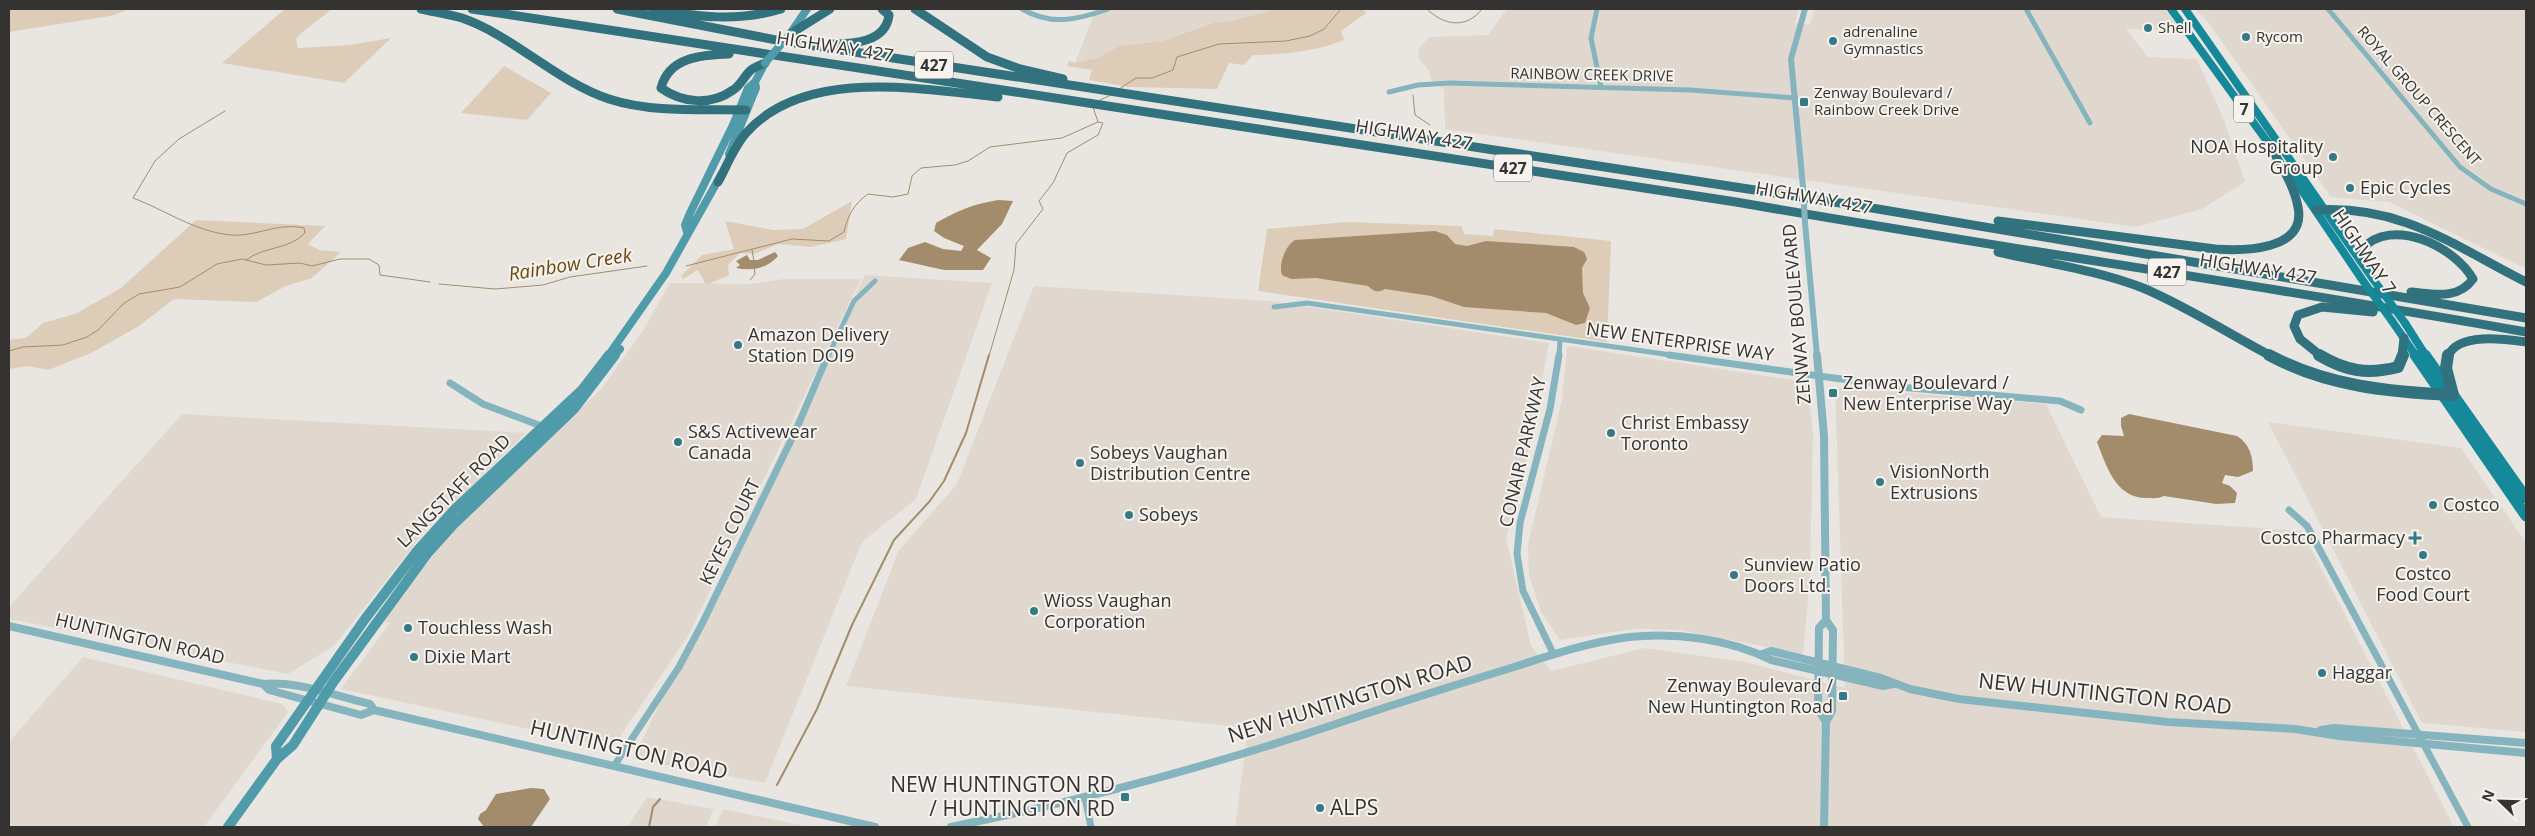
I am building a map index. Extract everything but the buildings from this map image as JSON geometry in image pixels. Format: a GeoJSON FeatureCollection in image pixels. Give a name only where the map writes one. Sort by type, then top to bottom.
{"type":"FeatureCollection","features":[{"type":"Feature","properties":{"kind":"highway"},"geometry":{"type":"LineString","coordinates":[[421,9],[462,18],[485,29],[559,75],[609,99],[657,108],[742,110]]}},
{"type":"Feature","properties":{"kind":"highway","name":"HIGHWAY 427"},"geometry":{"type":"LineString","coordinates":[[472,9],[1736,202],[1892,229],[2359,302],[2526,332]]}},
{"type":"Feature","properties":{"kind":"highway","name":"HIGHWAY 427"},"geometry":{"type":"LineString","coordinates":[[617,9],[776,40],[1095,87],[1145,98],[1866,206],[2526,318]]}},
{"type":"Feature","properties":{"kind":"highway"},"geometry":{"type":"LineString","coordinates":[[651,9],[713,20],[730,20],[760,16],[782,9]]}},
{"type":"Feature","properties":{"kind":"highway"},"geometry":{"type":"LineString","coordinates":[[790,34],[830,9]]}},
{"type":"Feature","properties":{"kind":"highway"},"geometry":{"type":"LineString","coordinates":[[776,40],[843,44],[860,42],[876,36],[886,28],[890,21],[889,15],[882,9]]}},
{"type":"Feature","properties":{"kind":"highway"},"geometry":{"type":"LineString","coordinates":[[915,9],[987,57],[1020,69],[1095,87]]}},
{"type":"Feature","properties":{"kind":"highway"},"geometry":{"type":"LineString","coordinates":[[764,63],[750,71],[741,84],[727,94],[712,99],[679,100],[661,88],[664,76],[679,64],[692,58],[722,54],[785,57]]}},
{"type":"Feature","properties":{"kind":"highway"},"geometry":{"type":"LineString","coordinates":[[718,182],[746,133],[762,119],[781,106],[825,91],[852,87],[880,87],[1065,105],[1077,102]]}},
{"type":"Feature","properties":{"kind":"highway"},"geometry":{"type":"LineString","coordinates":[[1866,206],[2214,249],[2241,251],[2257,249],[2273,246],[2283,241],[2297,229],[2300,222],[2301,212],[2298,201],[2269,144]]}},
{"type":"Feature","properties":{"kind":"highway"},"geometry":{"type":"LineString","coordinates":[[2321,209],[2368,212],[2402,220],[2434,233],[2526,282]]}},
{"type":"Feature","properties":{"kind":"highway"},"geometry":{"type":"LineString","coordinates":[[1892,229],[1926,239],[2096,273],[2141,288],[2213,322],[2292,366],[2340,384],[2369,390],[2453,395],[2446,363],[2450,351],[2464,342],[2479,339],[2526,342]]}},
{"type":"Feature","properties":{"kind":"highway"},"geometry":{"type":"LineString","coordinates":[[2345,287],[2445,294],[2461,293],[2468,288],[2473,279],[2467,268],[2453,255],[2418,239],[2403,235],[2370,238],[2362,248],[2365,264]]}},
{"type":"Feature","properties":{"kind":"highway"},"geometry":{"type":"LineString","coordinates":[[2404,338],[2403,354],[2398,366],[2384,372],[2359,372],[2330,362],[2306,348],[2296,334],[2294,321],[2303,312],[2331,307],[2442,318]]}},
{"type":"Feature","properties":{"kind":"main road","name":"LANGSTAFF ROAD"},"geometry":{"type":"LineString","coordinates":[[687,232],[685,225],[690,213],[742,110],[756,88],[755,82],[764,63],[790,34],[806,11],[812,9]]}},
{"type":"Feature","properties":{"kind":"main road","name":"HIGHWAY 7"},"geometry":{"type":"LineString","coordinates":[[2171,9],[2269,144],[2365,264],[2453,395],[2526,498]]}},
{"type":"Feature","properties":{"kind":"main road","name":"HIGHWAY 7"},"geometry":{"type":"LineString","coordinates":[[2185,9],[2321,209],[2361,278],[2526,516]]}},
{"type":"Feature","properties":{"kind":"main road","name":"LANGSTAFF ROAD"},"geometry":{"type":"LineString","coordinates":[[320,693],[417,551],[454,510],[582,390],[625,335],[666,273],[687,232],[718,182],[742,110]]}},
{"type":"Feature","properties":{"kind":"main road","name":"LANGSTAFF ROAD"},"geometry":{"type":"LineString","coordinates":[[228,827],[277,759],[293,745],[313,702],[427,554],[453,525],[574,409],[626,342],[625,335]]}},
{"type":"Feature","properties":{"kind":"street"},"geometry":{"type":"LineString","coordinates":[[1022,9],[1044,20],[1055,23],[1108,9]]}},
{"type":"Feature","properties":{"kind":"street"},"geometry":{"type":"LineString","coordinates":[[1597,9],[1592,22],[1590,45],[1600,87]]}},
{"type":"Feature","properties":{"kind":"street","name":"ZENWAY BOULEVARD"},"geometry":{"type":"LineString","coordinates":[[1805,9],[1790,59],[1796,98],[1824,436],[1826,620],[1833,630],[1832,712],[1826,722],[1824,827]]}},
{"type":"Feature","properties":{"kind":"street"},"geometry":{"type":"LineString","coordinates":[[2026,9],[2090,123]]}},
{"type":"Feature","properties":{"kind":"street","name":"ROYAL GROUP CRESCENT"},"geometry":{"type":"LineString","coordinates":[[2328,9],[2460,167],[2491,189],[2526,204]]}},
{"type":"Feature","properties":{"kind":"street","name":"RAINBOW CREEK DRIVE"},"geometry":{"type":"LineString","coordinates":[[1389,92],[1400,87],[1420,85],[1600,87],[1708,90],[1796,98]]}},
{"type":"Feature","properties":{"kind":"street","name":"KEYES COURT"},"geometry":{"type":"LineString","coordinates":[[614,766],[690,646],[749,531],[854,301],[875,281]]}},
{"type":"Feature","properties":{"kind":"street","name":"NEW ENTERPRISE WAY"},"geometry":{"type":"LineString","coordinates":[[1274,308],[1307,303],[1899,387],[2060,401],[2081,410]]}},
{"type":"Feature","properties":{"kind":"street","name":"CONAIR PARKWAY"},"geometry":{"type":"LineString","coordinates":[[1553,653],[1526,599],[1518,570],[1518,540],[1527,494],[1554,393],[1560,340]]}},
{"type":"Feature","properties":{"kind":"street"},"geometry":{"type":"LineString","coordinates":[[450,383],[467,397],[497,412],[544,427]]}},
{"type":"Feature","properties":{"kind":"street"},"geometry":{"type":"LineString","coordinates":[[2290,510],[2300,518],[2317,543],[2468,827]]}},
{"type":"Feature","properties":{"kind":"street","name":"ZENWAY BOULEVARD"},"geometry":{"type":"LineString","coordinates":[[1826,620],[1819,628],[1818,709],[1826,722]]}},
{"type":"Feature","properties":{"kind":"street","name":"HUNTINGTON ROAD"},"geometry":{"type":"LineString","coordinates":[[9,626],[263,684],[276,681],[370,704],[374,710]]}},
{"type":"Feature","properties":{"kind":"street","name":"NEW HUNTINGTON ROAD"},"geometry":{"type":"LineString","coordinates":[[951,827],[1085,797],[1287,740],[1553,653],[1629,638],[1655,636],[1706,641],[1762,654],[1771,660],[1832,670],[1883,686],[1893,684],[1963,699],[2205,724],[2314,730],[2334,728],[2418,733],[2526,743]]}},
{"type":"Feature","properties":{"kind":"street","name":"HUNTINGTON ROAD"},"geometry":{"type":"LineString","coordinates":[[263,684],[269,690],[361,715],[374,710],[744,795],[846,822],[875,827]]}},
{"type":"Feature","properties":{"kind":"street","name":"NEW HUNTINGTON ROAD"},"geometry":{"type":"LineString","coordinates":[[2314,730],[2339,736],[2423,742],[2526,753]]}},
{"type":"Feature","properties":{"kind":"street"},"geometry":{"type":"LineString","coordinates":[[1085,797],[1091,827]]}},
{"type":"Feature","properties":{"kind":"shaded area"},"geometry":{"type":"Polygon","coordinates":[[[9,9],[131,9],[110,16],[9,32],[9,9]]]}},
{"type":"Feature","properties":{"kind":"shaded area"},"geometry":{"type":"Polygon","coordinates":[[[285,9],[332,9],[300,34],[296,39],[298,48],[350,45],[391,38],[344,83],[222,63],[285,9]]]}},
{"type":"Feature","properties":{"kind":"shaded area"},"geometry":{"type":"Polygon","coordinates":[[[1096,9],[1276,9],[1231,21],[1216,22],[1162,41],[1119,46],[1097,58],[1075,63],[1096,9]]]}},
{"type":"Feature","properties":{"kind":"shaded area"},"geometry":{"type":"Polygon","coordinates":[[[1276,9],[1363,9],[1366,13],[1341,31],[1344,40],[1334,44],[1299,52],[1253,55],[1244,65],[1229,63],[1217,89],[1129,87],[1089,80],[1092,70],[1067,66],[1069,61],[1075,63],[1097,58],[1119,46],[1162,41],[1216,22],[1231,21],[1276,9]]]}},
{"type":"Feature","properties":{"kind":"shaded area"},"geometry":{"type":"Polygon","coordinates":[[[1507,9],[1799,9],[1795,23],[1810,25],[1814,9],[2165,9],[2181,31],[2126,29],[2148,57],[2197,59],[2224,120],[2245,182],[2202,209],[2136,227],[1445,129],[1444,90],[1431,80],[1429,71],[1418,58],[1420,46],[1430,37],[1488,35],[1507,9]]]}},
{"type":"Feature","properties":{"kind":"shaded area"},"geometry":{"type":"Polygon","coordinates":[[[2195,9],[2526,9],[2526,269],[2389,202],[2331,197],[2208,22],[2195,9]]]}},
{"type":"Feature","properties":{"kind":"shaded area"},"geometry":{"type":"Polygon","coordinates":[[[504,66],[551,93],[527,120],[461,113],[504,66]]]}},
{"type":"Feature","properties":{"kind":"shaded area"},"geometry":{"type":"Polygon","coordinates":[[[998,200],[1013,201],[1002,224],[977,250],[991,258],[983,270],[944,270],[899,260],[908,248],[925,242],[943,249],[961,251],[964,246],[944,238],[934,231],[936,223],[966,208],[998,200]]]}},
{"type":"Feature","properties":{"kind":"shaded area"},"geometry":{"type":"Polygon","coordinates":[[[852,201],[846,239],[811,247],[779,244],[754,254],[740,253],[728,265],[729,275],[706,285],[698,270],[683,279],[681,276],[702,255],[734,249],[725,221],[773,230],[803,229],[852,201]]]}},
{"type":"Feature","properties":{"kind":"shaded area"},"geometry":{"type":"Polygon","coordinates":[[[196,220],[325,226],[308,244],[319,250],[341,252],[312,278],[286,286],[256,302],[174,299],[139,326],[91,353],[48,370],[27,366],[9,369],[9,340],[26,338],[43,323],[75,314],[121,288],[196,220]]]}},
{"type":"Feature","properties":{"kind":"shaded area"},"geometry":{"type":"Polygon","coordinates":[[[1347,222],[1462,226],[1464,234],[1493,236],[1494,229],[1611,241],[1607,342],[1258,291],[1267,229],[1347,222]]]}},
{"type":"Feature","properties":{"kind":"shaded area"},"geometry":{"type":"Polygon","coordinates":[[[1435,231],[1447,235],[1455,244],[1467,246],[1486,241],[1574,247],[1584,252],[1587,259],[1582,268],[1583,293],[1590,308],[1585,323],[1576,325],[1546,313],[1464,307],[1431,296],[1385,289],[1376,291],[1368,286],[1316,278],[1291,279],[1282,275],[1281,266],[1284,255],[1295,240],[1435,231]]]}},
{"type":"Feature","properties":{"kind":"shaded area"},"geometry":{"type":"Polygon","coordinates":[[[775,252],[778,256],[769,264],[753,269],[736,268],[740,265],[736,261],[747,255],[750,260],[758,260],[775,252]]]}},
{"type":"Feature","properties":{"kind":"shaded area"},"geometry":{"type":"Polygon","coordinates":[[[865,275],[992,283],[916,499],[862,542],[765,783],[633,759],[865,275]]]}},
{"type":"Feature","properties":{"kind":"shaded area"},"geometry":{"type":"Polygon","coordinates":[[[784,279],[861,279],[689,634],[613,747],[341,689],[390,623],[382,621],[447,538],[602,388],[642,332],[670,283],[751,284],[784,279]]]}},
{"type":"Feature","properties":{"kind":"shaded area"},"geometry":{"type":"Polygon","coordinates":[[[1034,286],[1270,301],[1549,343],[1523,479],[1506,538],[1531,646],[1551,671],[1644,648],[1746,662],[1845,688],[1835,387],[2046,404],[2101,517],[2302,531],[2454,827],[1235,827],[1248,728],[846,686],[899,550],[957,484],[1034,286]]]}},
{"type":"Feature","properties":{"kind":"shaded area"},"geometry":{"type":"Polygon","coordinates":[[[1567,347],[1807,382],[1813,432],[1810,578],[1803,654],[1680,630],[1634,629],[1560,640],[1541,612],[1529,575],[1528,545],[1562,399],[1567,347]]]}},
{"type":"Feature","properties":{"kind":"shaded area"},"geometry":{"type":"Polygon","coordinates":[[[182,414],[526,433],[426,530],[334,646],[288,674],[9,619],[9,607],[182,414]]]}},
{"type":"Feature","properties":{"kind":"shaded area"},"geometry":{"type":"Polygon","coordinates":[[[2129,414],[2237,436],[2241,439],[2250,451],[2253,471],[2238,477],[2225,475],[2222,483],[2230,486],[2237,493],[2235,503],[2216,504],[2164,496],[2145,498],[2126,492],[2119,486],[2108,470],[2097,442],[2102,435],[2124,436],[2121,418],[2129,414]]]}},
{"type":"Feature","properties":{"kind":"shaded area"},"geometry":{"type":"Polygon","coordinates":[[[2268,422],[2461,448],[2526,543],[2526,732],[2422,723],[2268,422]]]}},
{"type":"Feature","properties":{"kind":"shaded area"},"geometry":{"type":"Polygon","coordinates":[[[83,657],[282,704],[288,712],[204,827],[9,827],[9,742],[83,657]]]}},
{"type":"Feature","properties":{"kind":"shaded area"},"geometry":{"type":"Polygon","coordinates":[[[531,788],[544,789],[550,799],[531,827],[484,827],[478,819],[496,794],[531,788]]]}},
{"type":"Feature","properties":{"kind":"shaded area"},"geometry":{"type":"Polygon","coordinates":[[[647,797],[714,809],[706,827],[627,827],[647,797]]]}},
{"type":"Feature","properties":{"kind":"shaded area"},"geometry":{"type":"Polygon","coordinates":[[[723,809],[810,827],[715,827],[723,809]]]}},
{"type":"Feature","properties":{"kind":"waterway","name":"Rainbow Creek"},"geometry":{"type":"LineString","coordinates":[[1119,89],[1136,78],[1152,78],[1173,70],[1177,57],[1219,44],[1286,41],[1310,36],[1324,29],[1341,9]]}},
{"type":"Feature","properties":{"kind":"waterway","name":"Rainbow Creek"},"geometry":{"type":"LineString","coordinates":[[1427,9],[1441,19],[1455,23],[1469,20],[1482,9]]}},
{"type":"Feature","properties":{"kind":"waterway"},"geometry":{"type":"LineString","coordinates":[[1413,95],[1415,115],[1430,125]]}},
{"type":"Feature","properties":{"kind":"waterway","name":"Rainbow Creek"},"geometry":{"type":"LineString","coordinates":[[1100,100],[1109,96]]}},
{"type":"Feature","properties":{"kind":"waterway","name":"Rainbow Creek"},"geometry":{"type":"LineString","coordinates":[[1093,107],[1098,122]]}},
{"type":"Feature","properties":{"kind":"waterway"},"geometry":{"type":"LineString","coordinates":[[225,111],[179,139],[155,161],[133,198],[205,230],[218,233],[240,235],[285,227],[304,228],[305,233],[292,242],[261,252],[246,260]]}},
{"type":"Feature","properties":{"kind":"waterway","name":"Rainbow Creek"},"geometry":{"type":"LineString","coordinates":[[686,266],[792,239],[829,241],[844,232],[852,210],[868,194],[893,197],[908,194],[912,176],[921,168],[955,165],[968,161],[990,147],[1062,138],[1098,122]]}},
{"type":"Feature","properties":{"kind":"waterway"},"geometry":{"type":"LineString","coordinates":[[989,356],[1014,270],[1016,244],[1043,209],[1039,201],[1053,183],[1067,153],[1098,135],[1103,123],[1098,122]]}},
{"type":"Feature","properties":{"kind":"waterway"},"geometry":{"type":"LineString","coordinates":[[752,250],[754,262]]}},
{"type":"Feature","properties":{"kind":"waterway","name":"Rainbow Creek"},"geometry":{"type":"LineString","coordinates":[[9,351],[23,347],[63,345],[87,337],[98,330],[123,304],[139,294],[180,287],[217,264],[242,259],[246,260]]}},
{"type":"Feature","properties":{"kind":"waterway","name":"Rainbow Creek"},"geometry":{"type":"LineString","coordinates":[[246,260],[266,265],[300,263],[312,266],[340,259],[369,259],[379,265],[380,275],[430,282]]}},
{"type":"Feature","properties":{"kind":"waterway","name":"Rainbow Creek"},"geometry":{"type":"LineString","coordinates":[[439,284],[495,289],[543,285],[570,277],[647,266]]}},
{"type":"Feature","properties":{"kind":"waterway"},"geometry":{"type":"LineString","coordinates":[[750,280],[755,274],[754,267]]}},
{"type":"Feature","properties":{"kind":"waterway"},"geometry":{"type":"LineString","coordinates":[[777,785],[817,709],[852,625],[894,540],[929,502],[944,481],[966,433],[989,355]]}},
{"type":"Feature","properties":{"kind":"waterway"},"geometry":{"type":"LineString","coordinates":[[649,827],[653,807],[660,799]]}},
{"type":"Feature","properties":{"kind":"place","name":"Shell"},"geometry":{"type":"Point","coordinates":[2148,28]}},
{"type":"Feature","properties":{"kind":"place","name":"Rycom"},"geometry":{"type":"Point","coordinates":[2246,37]}},
{"type":"Feature","properties":{"kind":"place","name":"adrenaline Gymnastics"},"geometry":{"type":"Point","coordinates":[1833,41]}},
{"type":"Feature","properties":{"kind":"place","name":"Zenway Boulevard / Rainbow Creek Drive"},"geometry":{"type":"Point","coordinates":[1804,102]}},
{"type":"Feature","properties":{"kind":"place","name":"NOA Hospitality Group"},"geometry":{"type":"Point","coordinates":[2333,157]}},
{"type":"Feature","properties":{"kind":"place","name":"Epic Cycles"},"geometry":{"type":"Point","coordinates":[2350,188]}},
{"type":"Feature","properties":{"kind":"place","name":"Amazon Delivery Station DOI9"},"geometry":{"type":"Point","coordinates":[738,345]}},
{"type":"Feature","properties":{"kind":"place","name":"Zenway Boulevard / New Enterprise Way"},"geometry":{"type":"Point","coordinates":[1833,393]}},
{"type":"Feature","properties":{"kind":"place","name":"Christ Embassy Toronto"},"geometry":{"type":"Point","coordinates":[1611,433]}},
{"type":"Feature","properties":{"kind":"place","name":"S&S Activewear Canada"},"geometry":{"type":"Point","coordinates":[678,442]}},
{"type":"Feature","properties":{"kind":"place","name":"Sobeys Vaughan Distribution Centre"},"geometry":{"type":"Point","coordinates":[1080,463]}},
{"type":"Feature","properties":{"kind":"place","name":"VisionNorth Extrusions"},"geometry":{"type":"Point","coordinates":[1880,482]}},
{"type":"Feature","properties":{"kind":"place","name":"Costco"},"geometry":{"type":"Point","coordinates":[2433,505]}},
{"type":"Feature","properties":{"kind":"place","name":"Sobeys"},"geometry":{"type":"Point","coordinates":[1129,515]}},
{"type":"Feature","properties":{"kind":"place","name":"Costco Pharmacy"},"geometry":{"type":"Point","coordinates":[2415,538]}},
{"type":"Feature","properties":{"kind":"place","name":"Costco Food Court"},"geometry":{"type":"Point","coordinates":[2423,555]}},
{"type":"Feature","properties":{"kind":"place","name":"Sunview Patio Doors Ltd."},"geometry":{"type":"Point","coordinates":[1734,575]}},
{"type":"Feature","properties":{"kind":"place","name":"Wioss Vaughan Corporation"},"geometry":{"type":"Point","coordinates":[1034,611]}},
{"type":"Feature","properties":{"kind":"place","name":"Touchless Wash"},"geometry":{"type":"Point","coordinates":[408,628]}},
{"type":"Feature","properties":{"kind":"place","name":"Dixie Mart"},"geometry":{"type":"Point","coordinates":[414,657]}},
{"type":"Feature","properties":{"kind":"place","name":"Haggar"},"geometry":{"type":"Point","coordinates":[2322,673]}},
{"type":"Feature","properties":{"kind":"place","name":"Zenway Boulevard / New Huntington Road"},"geometry":{"type":"Point","coordinates":[1843,696]}},
{"type":"Feature","properties":{"kind":"place","name":"NEW HUNTINGTON RD / HUNTINGTON RD"},"geometry":{"type":"Point","coordinates":[1125,797]}},
{"type":"Feature","properties":{"kind":"place","name":"ALPS"},"geometry":{"type":"Point","coordinates":[1320,808]}}]}
